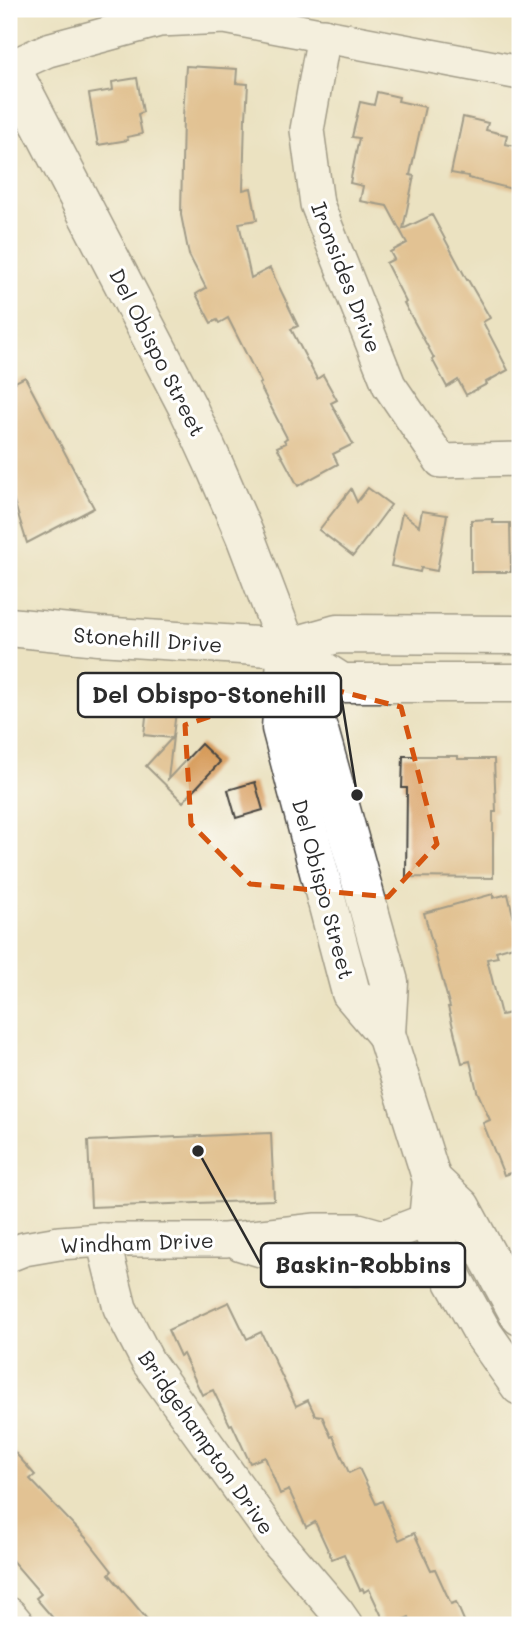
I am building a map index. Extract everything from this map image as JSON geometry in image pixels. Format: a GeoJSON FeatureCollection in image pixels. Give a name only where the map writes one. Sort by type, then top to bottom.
{"type":"FeatureCollection","features":[{"type":"Feature","properties":{"kind":"main road","name":"Del Obispo Street"},"geometry":{"type":"LineString","coordinates":[[10,66],[187,406],[245,536],[320,734],[389,982],[386,1034],[445,1214],[460,1292],[484,1335],[520,1386]]}},
{"type":"Feature","properties":{"kind":"main road","name":"Stonehill Drive"},"geometry":{"type":"LineString","coordinates":[[9,627],[99,636],[287,648],[337,634],[520,635]]}},
{"type":"Feature","properties":{"kind":"main road","name":"Stonehill Drive"},"geometry":{"type":"LineString","coordinates":[[287,648],[342,683],[520,683]]}},
{"type":"Feature","properties":{"kind":"main road"},"geometry":{"type":"LineString","coordinates":[[445,1214],[520,1316]]}},
{"type":"Feature","properties":{"kind":"street"},"geometry":{"type":"LineString","coordinates":[[10,66],[48,50],[159,20],[225,17],[520,73]]}},
{"type":"Feature","properties":{"kind":"street","name":"Ironsides Drive"},"geometry":{"type":"LineString","coordinates":[[324,35],[307,130],[317,204],[389,385],[441,461],[520,459]]}},
{"type":"Feature","properties":{"kind":"street","name":"Windham Drive"},"geometry":{"type":"LineString","coordinates":[[9,1255],[59,1243],[103,1240],[226,1240],[287,1258],[356,1269],[369,1265],[380,1255],[383,1237],[445,1214]]}},
{"type":"Feature","properties":{"kind":"street","name":"Bridgehampton Drive"},"geometry":{"type":"LineString","coordinates":[[103,1240],[120,1308],[148,1362],[276,1540],[346,1625]]}},
{"type":"Feature","properties":{"kind":"street"},"geometry":{"type":"LineString","coordinates":[[9,1614],[18,1625]]}},
{"type":"Feature","properties":{"kind":"highlighted area"},"geometry":{"type":"Polygon","coordinates":[[[308,683],[401,707],[437,844],[388,897],[250,884],[191,824],[185,725],[308,683]]]}},
{"type":"Feature","properties":{"kind":"building"},"geometry":{"type":"Polygon","coordinates":[[[186,66],[237,69],[236,83],[248,84],[243,190],[251,188],[257,220],[239,223],[251,278],[270,268],[298,326],[291,329],[317,379],[323,375],[337,400],[331,403],[353,444],[333,454],[338,464],[298,486],[277,447],[286,443],[284,440],[287,438],[228,318],[219,323],[217,320],[211,323],[196,294],[206,288],[189,255],[181,215],[186,66]]]}},
{"type":"Feature","properties":{"kind":"building"},"geometry":{"type":"Polygon","coordinates":[[[137,78],[143,112],[138,114],[142,134],[127,137],[128,140],[98,145],[89,94],[113,90],[112,82],[137,78]]]}},
{"type":"Feature","properties":{"kind":"building"},"geometry":{"type":"Polygon","coordinates":[[[377,92],[399,97],[398,101],[425,107],[410,175],[414,176],[403,229],[432,215],[490,318],[483,322],[508,370],[466,395],[458,380],[447,387],[386,263],[394,259],[390,252],[407,243],[387,206],[360,201],[363,186],[350,183],[359,138],[352,137],[360,102],[374,105],[377,92]]]}},
{"type":"Feature","properties":{"kind":"building"},"geometry":{"type":"Polygon","coordinates":[[[463,117],[488,123],[486,130],[507,135],[505,144],[520,147],[520,191],[451,173],[463,117]]]}},
{"type":"Feature","properties":{"kind":"building"},"geometry":{"type":"Polygon","coordinates":[[[25,377],[94,508],[27,543],[9,485],[9,385],[25,377]]]}},
{"type":"Feature","properties":{"kind":"building"},"geometry":{"type":"Polygon","coordinates":[[[368,488],[391,505],[353,556],[319,530],[351,489],[357,502],[368,488]]]}},
{"type":"Feature","properties":{"kind":"building"},"geometry":{"type":"Polygon","coordinates":[[[422,511],[447,515],[437,571],[421,568],[420,572],[391,566],[402,513],[419,526],[422,511]]]}},
{"type":"Feature","properties":{"kind":"building"},"geometry":{"type":"Polygon","coordinates":[[[493,519],[493,523],[510,523],[511,572],[471,572],[471,520],[493,519]]]}},
{"type":"Feature","properties":{"kind":"building"},"geometry":{"type":"Polygon","coordinates":[[[147,708],[176,711],[168,779],[201,744],[220,762],[183,802],[146,766],[172,738],[144,735],[147,708]]]}},
{"type":"Feature","properties":{"kind":"building"},"geometry":{"type":"Polygon","coordinates":[[[403,756],[494,759],[496,812],[493,812],[493,878],[406,877],[407,788],[402,788],[403,756]]]}},
{"type":"Feature","properties":{"kind":"building"},"geometry":{"type":"Polygon","coordinates":[[[255,782],[263,810],[236,818],[228,790],[255,782]]]}},
{"type":"Feature","properties":{"kind":"building"},"geometry":{"type":"Polygon","coordinates":[[[493,894],[493,898],[508,894],[520,944],[496,951],[498,957],[487,959],[501,1015],[520,1011],[520,1170],[504,1175],[483,1123],[490,1120],[477,1091],[470,1061],[462,1063],[450,1007],[424,913],[493,894]]]}},
{"type":"Feature","properties":{"kind":"building"},"geometry":{"type":"Polygon","coordinates":[[[271,1133],[274,1200],[91,1207],[88,1141],[271,1133]]]}},
{"type":"Feature","properties":{"kind":"building"},"geometry":{"type":"Polygon","coordinates":[[[229,1302],[247,1339],[261,1332],[296,1406],[308,1400],[315,1415],[322,1416],[349,1473],[359,1468],[376,1504],[382,1501],[399,1540],[414,1533],[431,1570],[435,1569],[451,1604],[456,1602],[466,1625],[405,1625],[411,1622],[409,1617],[386,1625],[369,1589],[364,1592],[363,1589],[360,1590],[344,1554],[332,1559],[315,1522],[306,1527],[289,1490],[280,1494],[265,1457],[250,1463],[213,1390],[202,1395],[183,1354],[180,1356],[168,1330],[229,1302]]]}},
{"type":"Feature","properties":{"kind":"building"},"geometry":{"type":"Polygon","coordinates":[[[9,1446],[35,1475],[30,1479],[87,1539],[112,1571],[109,1574],[152,1625],[59,1625],[36,1598],[41,1594],[9,1557],[9,1446]]]}},
{"type":"Feature","properties":{"kind":"place","name":"Del Obispo-Stonehill"},"geometry":{"type":"Point","coordinates":[357,795]}},
{"type":"Feature","properties":{"kind":"place","name":"Baskin-Robbins"},"geometry":{"type":"Point","coordinates":[198,1151]}}]}
